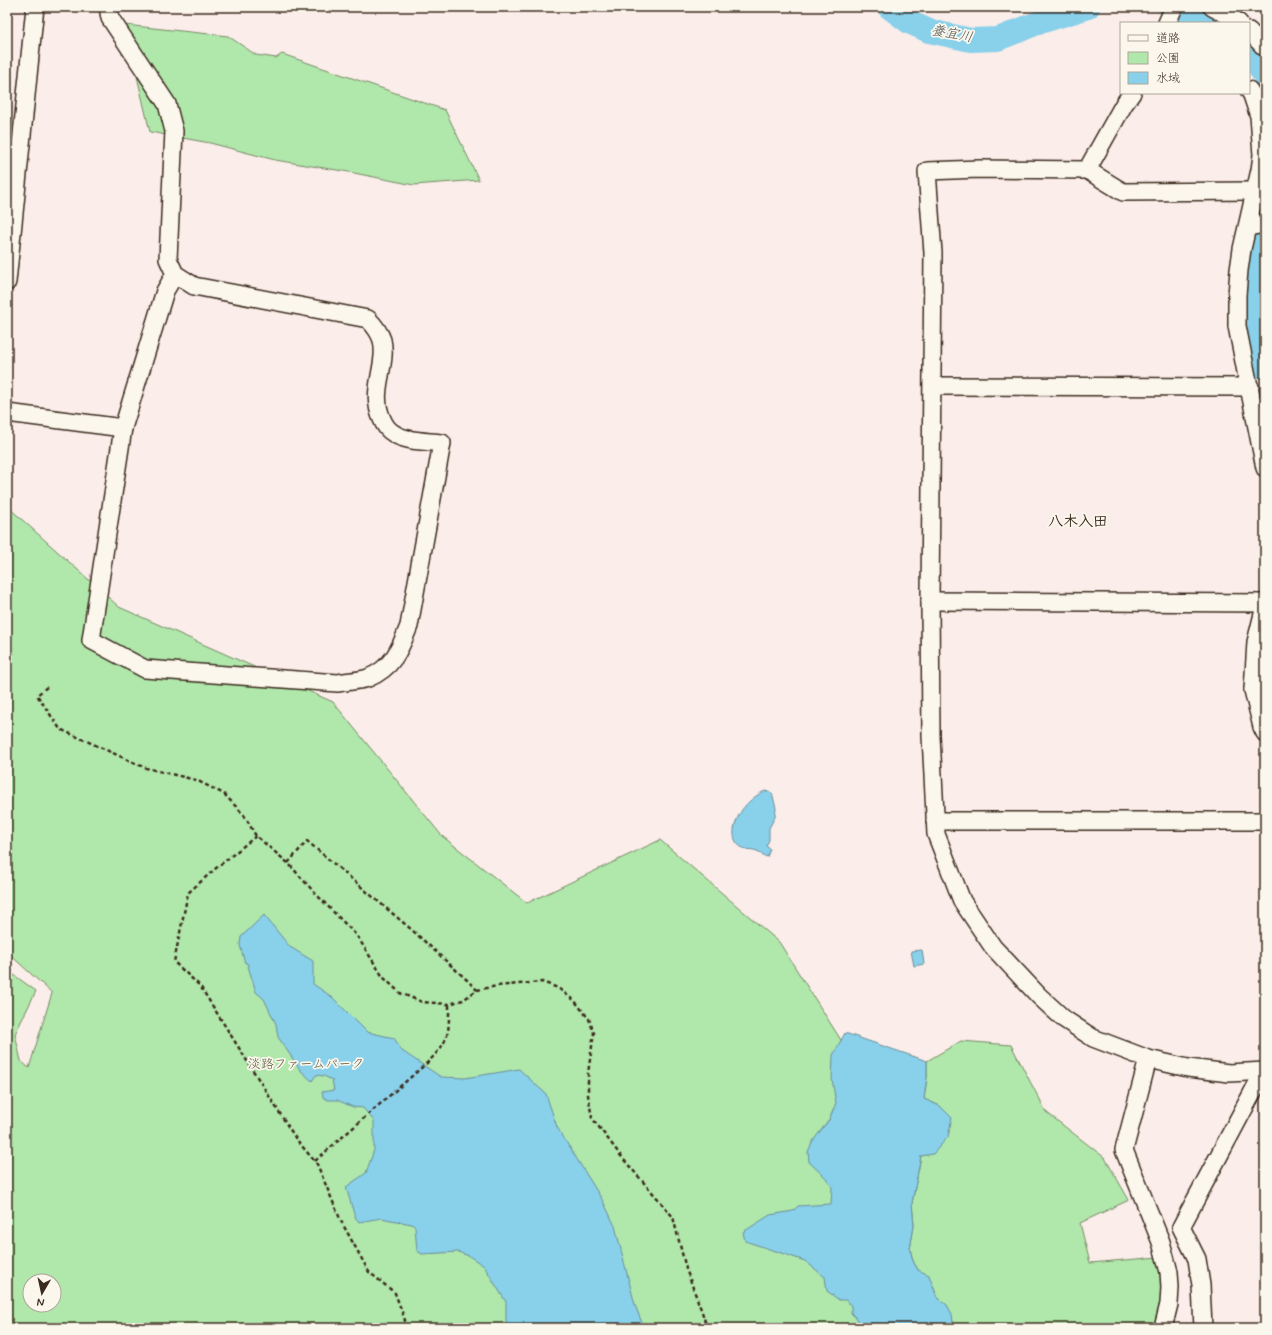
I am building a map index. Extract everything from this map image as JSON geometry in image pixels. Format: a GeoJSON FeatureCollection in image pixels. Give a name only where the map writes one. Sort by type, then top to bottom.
{"type":"FeatureCollection","features":[{"type":"Feature","properties":{"kind":"street"},"geometry":{"type":"LineString","coordinates":[[7,282],[35,7]]}},
{"type":"Feature","properties":{"kind":"street"},"geometry":{"type":"LineString","coordinates":[[108,7],[110,18],[167,104],[174,131],[168,259],[175,274],[194,286],[368,319],[377,328],[382,340],[382,354],[376,396],[378,411],[384,424],[394,433],[407,438],[442,443],[408,626],[400,649],[389,665],[368,678],[338,683],[145,669],[91,640],[123,428],[165,291],[175,274]]}},
{"type":"Feature","properties":{"kind":"street"},"geometry":{"type":"LineString","coordinates":[[1166,22],[1174,7]]}},
{"type":"Feature","properties":{"kind":"street"},"geometry":{"type":"LineString","coordinates":[[1212,7],[1238,22]]}},
{"type":"Feature","properties":{"kind":"street"},"geometry":{"type":"LineString","coordinates":[[1250,32],[1265,48]]}},
{"type":"Feature","properties":{"kind":"street"},"geometry":{"type":"LineString","coordinates":[[1250,92],[1258,116],[1262,155],[1256,191],[1242,249],[1237,295],[1237,326],[1265,468]]}},
{"type":"Feature","properties":{"kind":"street"},"geometry":{"type":"LineString","coordinates":[[1087,170],[1124,104],[1131,94]]}},
{"type":"Feature","properties":{"kind":"street"},"geometry":{"type":"LineString","coordinates":[[1256,191],[1123,192],[1087,170],[979,169],[927,171],[933,253],[930,601],[931,736],[936,834],[962,901],[994,947],[1039,996],[1064,1018],[1093,1038],[1148,1059],[1188,1068],[1229,1073],[1264,1071]]}},
{"type":"Feature","properties":{"kind":"street"},"geometry":{"type":"LineString","coordinates":[[1248,227],[1265,224]]}},
{"type":"Feature","properties":{"kind":"street"},"geometry":{"type":"LineString","coordinates":[[932,386],[1250,388]]}},
{"type":"Feature","properties":{"kind":"street"},"geometry":{"type":"LineString","coordinates":[[7,413],[123,428]]}},
{"type":"Feature","properties":{"kind":"street"},"geometry":{"type":"LineString","coordinates":[[930,601],[1265,605],[1256,642],[1262,728],[1265,733]]}},
{"type":"Feature","properties":{"kind":"street"},"geometry":{"type":"LineString","coordinates":[[935,821],[1265,821]]}},
{"type":"Feature","properties":{"kind":"street"},"geometry":{"type":"LineString","coordinates":[[1148,1059],[1124,1150],[1161,1242],[1169,1272],[1169,1304],[1163,1328]]}},
{"type":"Feature","properties":{"kind":"street"},"geometry":{"type":"LineString","coordinates":[[1203,1328],[1201,1285],[1197,1259],[1181,1227],[1264,1071]]}},
{"type":"Feature","properties":{"kind":"path"},"geometry":{"type":"LineString","coordinates":[[47,687],[37,694],[60,729],[146,768],[196,780],[224,794],[244,814],[256,836],[288,863],[357,936],[382,977],[400,993],[422,1002],[449,1004],[463,1000],[477,990],[497,986],[542,982],[558,988],[574,1000],[589,1019],[594,1033],[588,1073],[588,1095],[592,1118],[624,1160],[660,1200],[673,1217],[686,1269],[702,1312],[706,1328]]}},
{"type":"Feature","properties":{"kind":"path"},"geometry":{"type":"LineString","coordinates":[[256,836],[188,893],[174,962],[200,986],[296,1139],[317,1164],[340,1222],[369,1272],[395,1293],[404,1320],[404,1328]]}},
{"type":"Feature","properties":{"kind":"path"},"geometry":{"type":"LineString","coordinates":[[288,863],[307,841],[412,930],[468,980],[477,990]]}},
{"type":"Feature","properties":{"kind":"path"},"geometry":{"type":"LineString","coordinates":[[315,1161],[428,1062],[443,1046],[447,1038],[449,1025],[449,1004]]}},
{"type":"Feature","properties":{"kind":"green space"},"geometry":{"type":"Polygon","coordinates":[[[125,25],[228,36],[256,55],[276,58],[282,54],[445,110],[479,180],[414,185],[349,172],[275,160],[210,143],[150,132],[125,25]]]}},
{"type":"Feature","properties":{"kind":"green space","name":"淡路ファームパーク"},"geometry":{"type":"Polygon","coordinates":[[[7,506],[119,607],[333,702],[442,836],[527,903],[660,840],[779,942],[882,1105],[920,1328],[7,1328],[7,970],[36,991],[15,1034],[21,1061],[29,1068],[52,993],[7,952],[7,506]]]}},
{"type":"Feature","properties":{"kind":"green space"},"geometry":{"type":"Polygon","coordinates":[[[961,1041],[1011,1045],[1046,1112],[1105,1158],[1129,1200],[1080,1223],[1090,1263],[1159,1257],[1163,1286],[1155,1328],[952,1328],[953,1322],[947,1305],[937,1297],[932,1283],[918,1270],[913,1261],[910,1249],[914,1226],[912,1203],[921,1156],[940,1106],[924,1099],[927,1077],[927,1061],[961,1041]]]}},
{"type":"Feature","properties":{"kind":"water"},"geometry":{"type":"Polygon","coordinates":[[[765,791],[772,793],[776,808],[775,817],[769,828],[769,840],[766,846],[770,849],[767,857],[760,852],[742,848],[737,843],[734,834],[735,824],[742,809],[752,799],[765,791]]]}},
{"type":"Feature","properties":{"kind":"water"},"geometry":{"type":"Polygon","coordinates":[[[264,915],[290,947],[313,961],[313,984],[332,997],[367,1032],[394,1038],[402,1051],[441,1077],[465,1078],[519,1069],[546,1094],[557,1127],[603,1201],[615,1226],[635,1305],[644,1328],[506,1328],[506,1302],[484,1266],[469,1256],[458,1252],[422,1254],[417,1251],[415,1227],[412,1224],[381,1218],[359,1222],[355,1217],[346,1187],[366,1173],[374,1150],[374,1121],[363,1108],[353,1107],[337,1100],[328,1100],[323,1097],[322,1092],[334,1090],[332,1080],[324,1076],[316,1075],[312,1081],[301,1071],[278,1037],[276,1024],[264,999],[256,992],[240,945],[241,937],[264,915]]]}},
{"type":"Feature","properties":{"kind":"water"},"geometry":{"type":"Polygon","coordinates":[[[922,950],[924,964],[914,966],[911,951],[922,950]]]}},
{"type":"Feature","properties":{"kind":"water"},"geometry":{"type":"Polygon","coordinates":[[[845,1033],[927,1061],[927,1077],[924,1099],[940,1106],[952,1118],[948,1137],[933,1154],[921,1156],[912,1203],[914,1226],[910,1249],[913,1261],[918,1270],[929,1275],[937,1297],[947,1305],[952,1314],[952,1328],[865,1328],[851,1313],[851,1306],[846,1300],[839,1300],[827,1291],[825,1277],[805,1261],[745,1241],[743,1232],[770,1215],[793,1211],[798,1206],[831,1204],[832,1187],[826,1178],[809,1162],[808,1152],[812,1142],[829,1120],[836,1103],[832,1079],[833,1055],[845,1033]]]}},
{"type":"Feature","properties":{"kind":"waterway","name":"養宜川"},"geometry":{"type":"LineString","coordinates":[[889,7],[909,22],[929,31],[971,40],[998,39],[1040,22],[1088,7]]}},
{"type":"Feature","properties":{"kind":"waterway","name":"養宜川"},"geometry":{"type":"LineString","coordinates":[[1170,7],[1182,10],[1210,22]]}},
{"type":"Feature","properties":{"kind":"waterway","name":"養宜川"},"geometry":{"type":"LineString","coordinates":[[1250,55],[1265,76]]}},
{"type":"Feature","properties":{"kind":"waterway","name":"養宜川"},"geometry":{"type":"LineString","coordinates":[[1265,243],[1256,273],[1253,304],[1254,325],[1265,368]]}},
{"type":"Feature","properties":{"kind":"district","name":"八木入田"},"geometry":{"type":"Point","coordinates":[1078,522]}}]}
